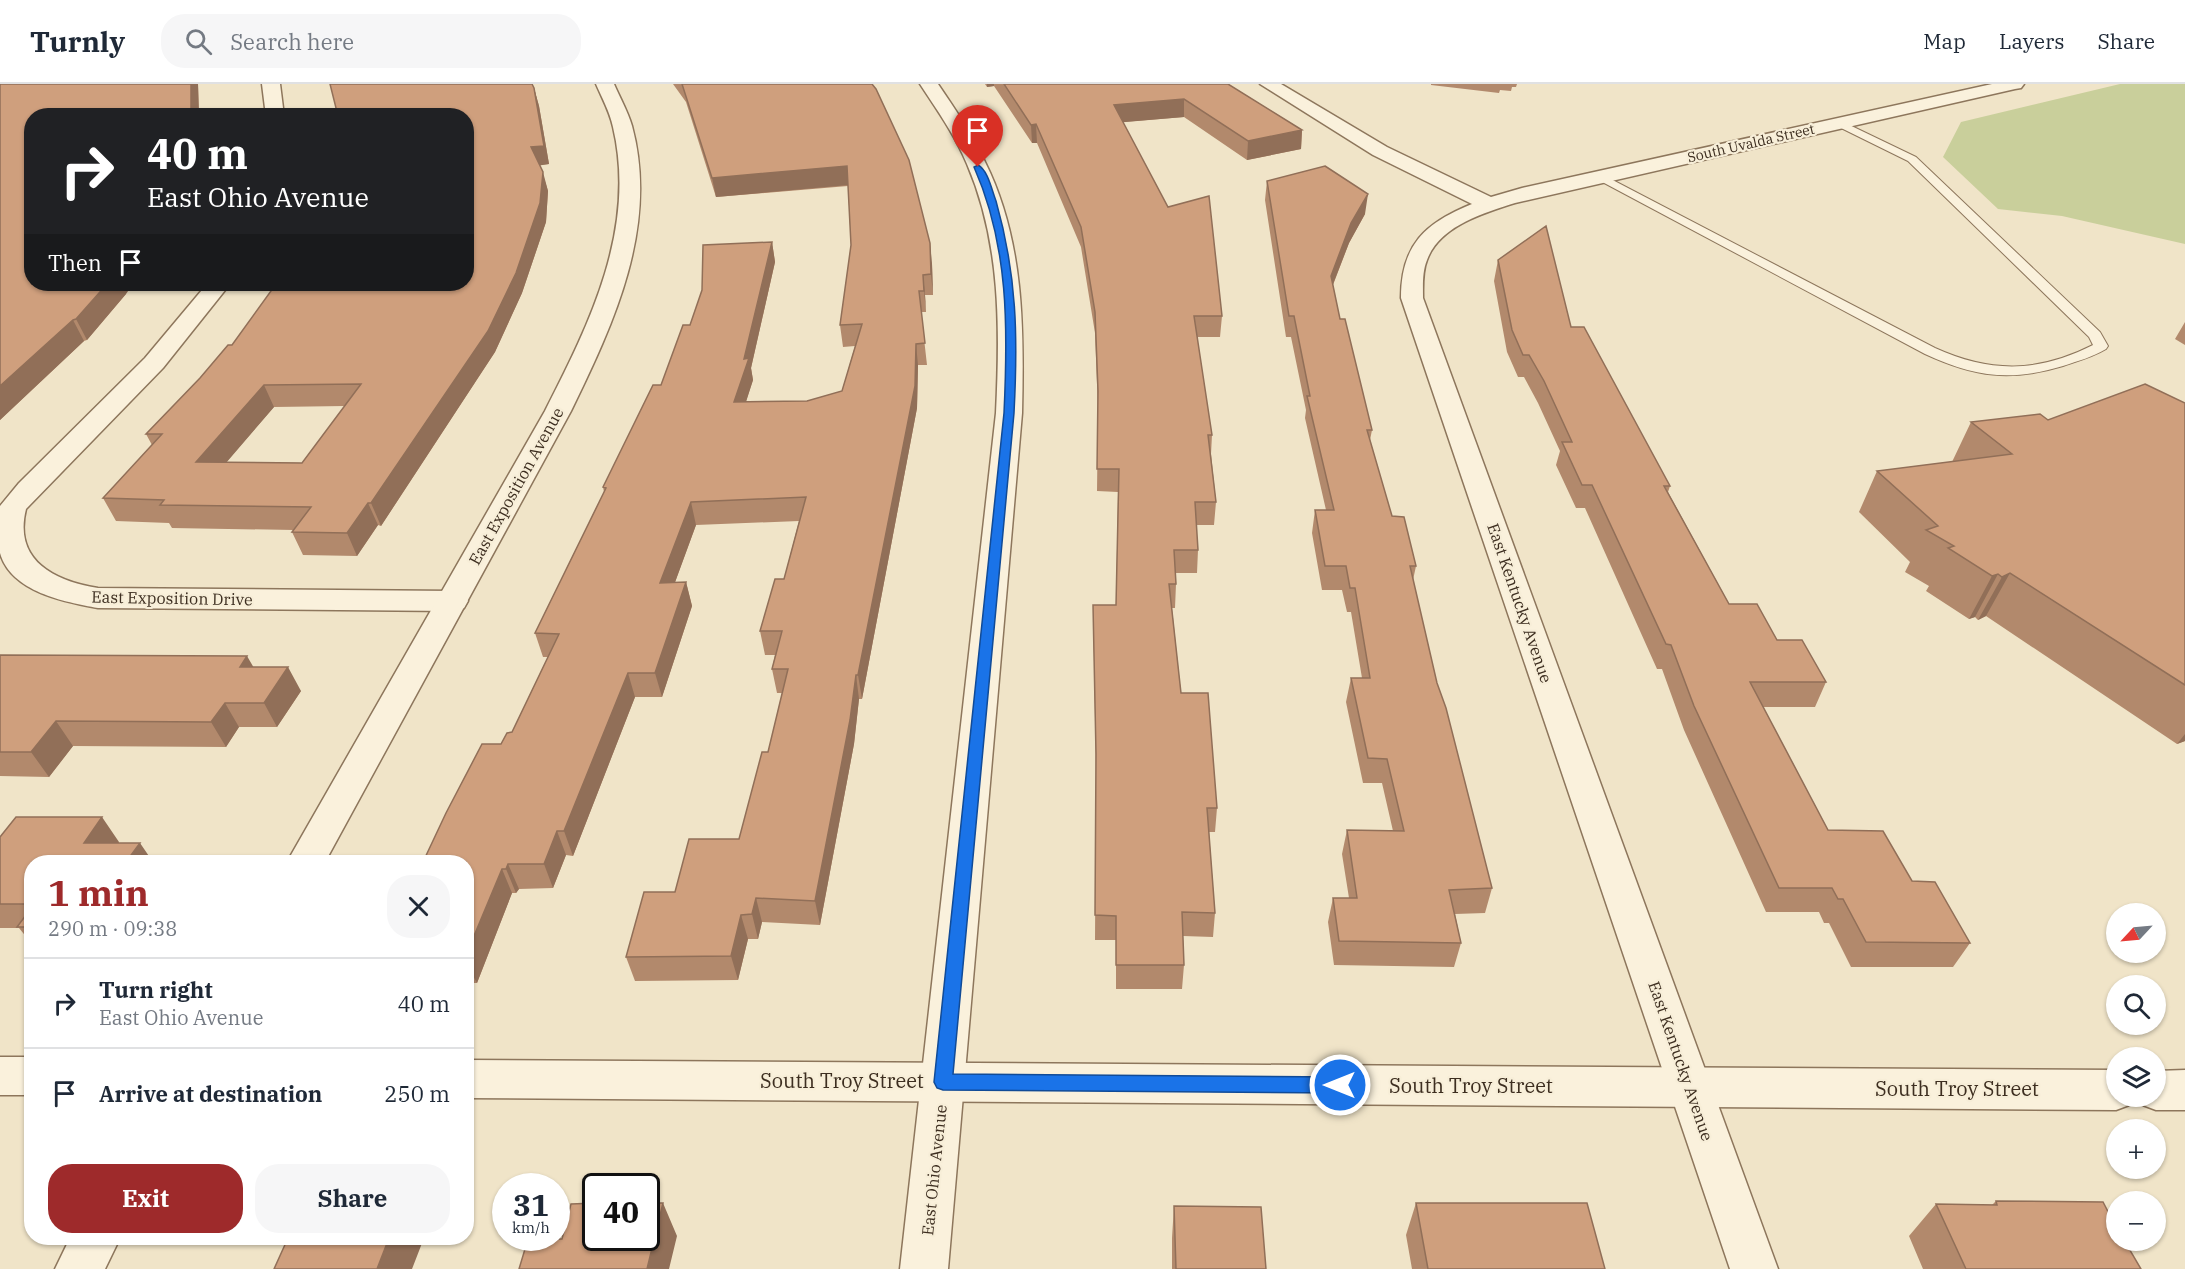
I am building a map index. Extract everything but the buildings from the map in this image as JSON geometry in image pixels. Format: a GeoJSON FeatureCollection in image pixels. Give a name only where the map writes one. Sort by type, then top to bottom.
{"type":"FeatureCollection","features":[{"type":"Feature","properties":{"kind":"street"},"geometry":{"type":"LineString","coordinates":[[271,84],[274,108]]}},
{"type":"Feature","properties":{"kind":"street","name":"East Exposition Avenue"},"geometry":{"type":"LineString","coordinates":[[310,855],[558,411],[588,354],[608,303],[618,269],[628,217],[630,180],[627,147],[620,118],[604,84]]}},
{"type":"Feature","properties":{"kind":"street","name":"East Ohio Avenue"},"geometry":{"type":"LineString","coordinates":[[924,1269],[1009,413],[1012,345],[1010,285],[1000,233],[987,187],[949,111],[929,84]]}},
{"type":"Feature","properties":{"kind":"street"},"geometry":{"type":"LineString","coordinates":[[1269,84],[1380,151],[1488,204]]}},
{"type":"Feature","properties":{"kind":"street","name":"South Uvalda Street"},"geometry":{"type":"LineString","coordinates":[[1488,204],[2015,84]]}},
{"type":"Feature","properties":{"kind":"street","name":"East Kentucky Avenue"},"geometry":{"type":"LineString","coordinates":[[1488,204],[1448,224],[1429,240],[1417,257],[1412,277],[1412,298],[1754,1269]]}},
{"type":"Feature","properties":{"kind":"street","name":"East Exposition Drive"},"geometry":{"type":"LineString","coordinates":[[213,291],[154,363],[28,489],[12,511],[3,538],[10,563],[27,579],[62,593],[98,598],[453,601]]}},
{"type":"Feature","properties":{"kind":"street"},"geometry":{"type":"LineString","coordinates":[[0,1076],[24,1076]]}},
{"type":"Feature","properties":{"kind":"street","name":"South Troy Street"},"geometry":{"type":"LineString","coordinates":[[474,1079],[2106,1090]]}},
{"type":"Feature","properties":{"kind":"street"},"geometry":{"type":"LineString","coordinates":[[2166,1090],[2185,1090]]}},
{"type":"Feature","properties":{"kind":"street"},"geometry":{"type":"LineString","coordinates":[[79,1269],[92,1245]]}},
{"type":"Feature","properties":{"kind":"lane"},"geometry":{"type":"LineString","coordinates":[[1599,177],[1930,351],[1968,367],[1995,372],[2027,372],[2090,352],[2101,346],[2095,335],[1912,159],[1839,123]]}},
{"type":"Feature","properties":{"kind":"green space"},"geometry":{"type":"Polygon","coordinates":[[[2120,84],[2185,84],[2185,244],[2062,216],[1998,209],[1943,157],[1961,122],[2120,84]]]}},
{"type":"Feature","properties":{"kind":"route"},"geometry":{"type":"LineString","coordinates":[[978,167],[987,187],[1000,233],[1010,285],[1012,345],[1009,413],[943,1082],[1340,1085]]}}]}
